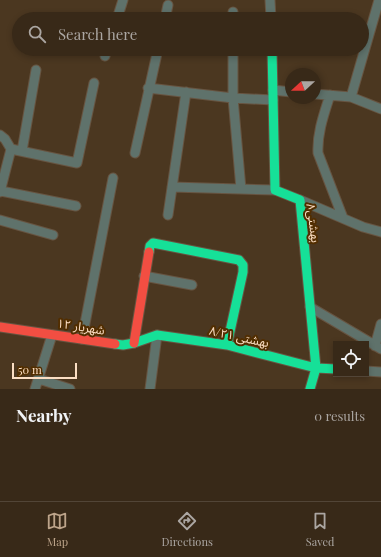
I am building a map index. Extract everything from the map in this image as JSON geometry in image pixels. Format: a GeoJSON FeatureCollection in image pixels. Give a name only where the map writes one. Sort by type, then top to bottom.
{"type":"FeatureCollection","features":[{"type":"Feature","properties":{"kind":"street"},"geometry":{"type":"LineString","coordinates":[[119,12],[123,0]]}},
{"type":"Feature","properties":{"kind":"street"},"geometry":{"type":"LineString","coordinates":[[270,0],[270,12]]}},
{"type":"Feature","properties":{"kind":"street"},"geometry":{"type":"LineString","coordinates":[[369,35],[379,0]]}},
{"type":"Feature","properties":{"kind":"street"},"geometry":{"type":"LineString","coordinates":[[166,12],[168,5]]}},
{"type":"Feature","properties":{"kind":"street"},"geometry":{"type":"LineString","coordinates":[[135,153],[156,56]]}},
{"type":"Feature","properties":{"kind":"street"},"geometry":{"type":"LineString","coordinates":[[233,56],[233,98],[241,189]]}},
{"type":"Feature","properties":{"kind":"street"},"geometry":{"type":"LineString","coordinates":[[172,187],[275,190],[272,56]]}},
{"type":"Feature","properties":{"kind":"street"},"geometry":{"type":"LineString","coordinates":[[351,97],[363,56]]}},
{"type":"Feature","properties":{"kind":"street"},"geometry":{"type":"LineString","coordinates":[[22,151],[36,70]]}},
{"type":"Feature","properties":{"kind":"street"},"geometry":{"type":"LineString","coordinates":[[11,149],[77,162],[94,83]]}},
{"type":"Feature","properties":{"kind":"street"},"geometry":{"type":"LineString","coordinates":[[148,88],[233,98],[273,100]]}},
{"type":"Feature","properties":{"kind":"street"},"geometry":{"type":"LineString","coordinates":[[273,90],[285,91]]}},
{"type":"Feature","properties":{"kind":"street"},"geometry":{"type":"LineString","coordinates":[[168,215],[186,92]]}},
{"type":"Feature","properties":{"kind":"street"},"geometry":{"type":"LineString","coordinates":[[321,94],[351,97],[381,109]]}},
{"type":"Feature","properties":{"kind":"street"},"geometry":{"type":"LineString","coordinates":[[330,95],[321,127],[318,153],[343,218]]}},
{"type":"Feature","properties":{"kind":"street"},"geometry":{"type":"LineString","coordinates":[[0,135],[5,139],[11,149],[0,191],[76,206]]}},
{"type":"Feature","properties":{"kind":"street"},"geometry":{"type":"LineString","coordinates":[[82,339],[113,178]]}},
{"type":"Feature","properties":{"kind":"street","name":"بهشتی۸"},"geometry":{"type":"LineString","coordinates":[[275,190],[300,200],[316,368],[310,389]]}},
{"type":"Feature","properties":{"kind":"street"},"geometry":{"type":"LineString","coordinates":[[300,200],[363,227],[381,232]]}},
{"type":"Feature","properties":{"kind":"street"},"geometry":{"type":"LineString","coordinates":[[0,220],[53,235]]}},
{"type":"Feature","properties":{"kind":"street"},"geometry":{"type":"LineString","coordinates":[[134,343],[144,276],[150,246],[153,243],[238,260],[243,265],[243,272],[227,345]]}},
{"type":"Feature","properties":{"kind":"street"},"geometry":{"type":"LineString","coordinates":[[144,276],[192,285]]}},
{"type":"Feature","properties":{"kind":"street"},"geometry":{"type":"LineString","coordinates":[[310,307],[378,348],[381,324]]}},
{"type":"Feature","properties":{"kind":"street","name":"شهریار ۱۲"},"geometry":{"type":"LineString","coordinates":[[0,327],[123,345],[156,336]]}},
{"type":"Feature","properties":{"kind":"street"},"geometry":{"type":"LineString","coordinates":[[36,389],[52,334]]}},
{"type":"Feature","properties":{"kind":"street"},"geometry":{"type":"LineString","coordinates":[[150,389],[156,336]]}},
{"type":"Feature","properties":{"kind":"street","name":"بهشتی ۸/۲۱"},"geometry":{"type":"LineString","coordinates":[[156,336],[227,345],[316,368],[333,369]]}},
{"type":"Feature","properties":{"kind":"street"},"geometry":{"type":"LineString","coordinates":[[369,371],[381,372]]}},
{"type":"Feature","properties":{"kind":"street"},"geometry":{"type":"LineString","coordinates":[[39,379],[70,389]]}},
{"type":"Feature","properties":{"kind":"traffic: fast"},"geometry":{"type":"LineString","coordinates":[[272,56],[275,190],[300,200],[316,368],[310,389]]}},
{"type":"Feature","properties":{"kind":"traffic: fast"},"geometry":{"type":"LineString","coordinates":[[149,252],[150,246],[153,243],[239,260],[243,265],[243,272],[227,345]]}},
{"type":"Feature","properties":{"kind":"traffic: fast"},"geometry":{"type":"LineString","coordinates":[[115,344],[123,345],[134,343],[157,335],[227,345],[316,368],[333,369]]}},
{"type":"Feature","properties":{"kind":"traffic: jam"},"geometry":{"type":"LineString","coordinates":[[134,343],[149,252]]}},
{"type":"Feature","properties":{"kind":"traffic: jam"},"geometry":{"type":"LineString","coordinates":[[0,327],[115,344]]}}]}
